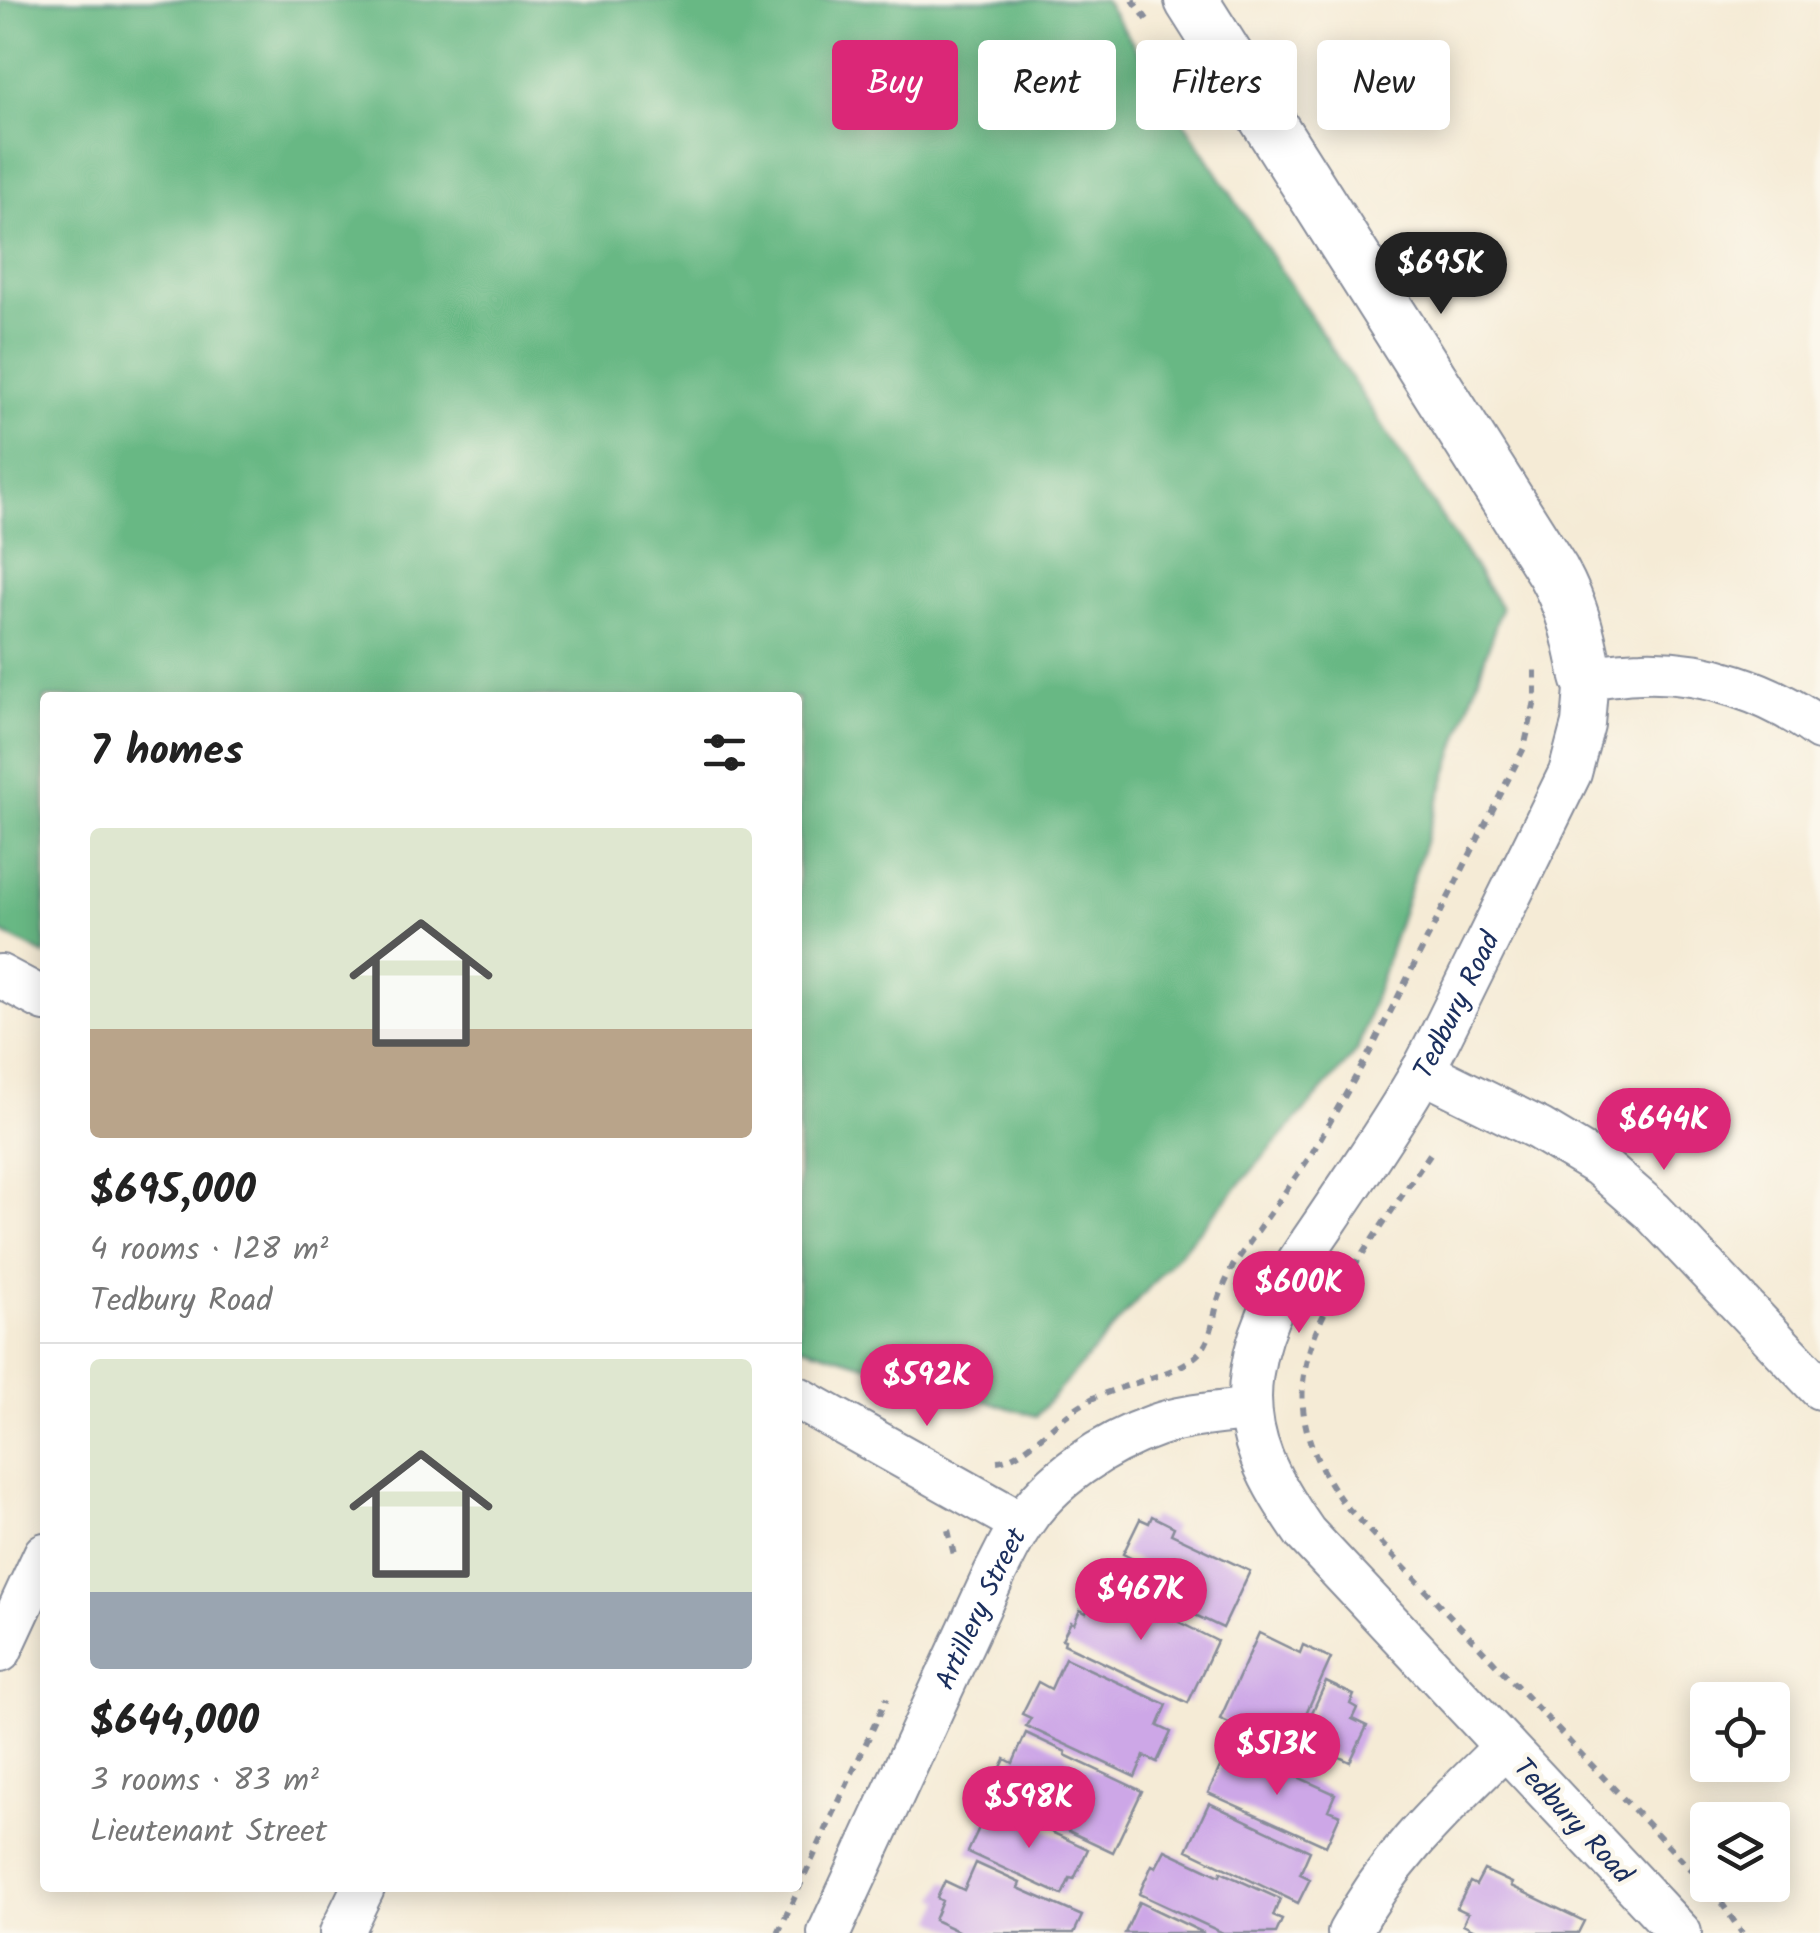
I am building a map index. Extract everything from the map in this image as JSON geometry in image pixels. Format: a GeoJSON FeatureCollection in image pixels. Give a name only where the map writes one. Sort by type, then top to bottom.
{"type":"FeatureCollection","features":[{"type":"Feature","properties":{"kind":"street","name":"Tedbury Road"},"geometry":{"type":"LineString","coordinates":[[1174,17],[1553,572],[1577,626],[1587,678],[1583,724],[1570,773],[1422,1071],[1267,1315],[1252,1374],[1249,1409],[1254,1434],[1280,1497],[1305,1532],[1680,1933]]}},
{"type":"Feature","properties":{"kind":"street"},"geometry":{"type":"LineString","coordinates":[[1587,678],[1643,672],[1708,678],[1744,687],[1820,729]]}},
{"type":"Feature","properties":{"kind":"street"},"geometry":{"type":"LineString","coordinates":[[0,976],[40,997]]}},
{"type":"Feature","properties":{"kind":"street"},"geometry":{"type":"LineString","coordinates":[[1422,1071],[1538,1129],[1599,1165],[1652,1211],[1820,1388]]}},
{"type":"Feature","properties":{"kind":"street"},"geometry":{"type":"LineString","coordinates":[[802,1400],[1022,1524]]}},
{"type":"Feature","properties":{"kind":"street","name":"Artillery Street"},"geometry":{"type":"LineString","coordinates":[[829,1933],[995,1574],[1022,1524],[1050,1490],[1118,1442],[1158,1424],[1249,1409]]}},
{"type":"Feature","properties":{"kind":"street"},"geometry":{"type":"LineString","coordinates":[[0,1651],[40,1565]]}},
{"type":"Feature","properties":{"kind":"street"},"geometry":{"type":"LineString","coordinates":[[1349,1933],[1383,1875],[1419,1832],[1505,1747]]}},
{"type":"Feature","properties":{"kind":"street"},"geometry":{"type":"LineString","coordinates":[[342,1933],[361,1892]]}},
{"type":"Feature","properties":{"kind":"path"},"geometry":{"type":"LineString","coordinates":[[1133,0],[1174,17]]}},
{"type":"Feature","properties":{"kind":"path"},"geometry":{"type":"LineString","coordinates":[[991,1460],[1009,1459],[1022,1452],[1086,1401],[1186,1364],[1202,1350],[1234,1266],[1311,1155],[1370,1050],[1524,748],[1535,701],[1532,654]]}},
{"type":"Feature","properties":{"kind":"path"},"geometry":{"type":"LineString","coordinates":[[1430,1154],[1332,1300],[1308,1349],[1302,1377],[1302,1407],[1317,1462],[1344,1504],[1694,1873],[1742,1933]]}},
{"type":"Feature","properties":{"kind":"path"},"geometry":{"type":"LineString","coordinates":[[940,1522],[952,1540],[954,1555],[949,1566]]}},
{"type":"Feature","properties":{"kind":"path"},"geometry":{"type":"LineString","coordinates":[[802,1881],[894,1684]]}},
{"type":"Feature","properties":{"kind":"path"},"geometry":{"type":"LineString","coordinates":[[778,1933],[797,1892]]}},
{"type":"Feature","properties":{"kind":"green space"},"geometry":{"type":"Polygon","coordinates":[[[0,0],[1104,0],[1136,49],[1136,130],[1189,130],[1501,608],[1357,1051],[1036,1416],[802,1346],[802,692],[40,692],[40,952],[0,932],[0,0]]]}},
{"type":"Feature","properties":{"kind":"building"},"geometry":{"type":"Polygon","coordinates":[[[1152,1516],[1174,1527],[1171,1534],[1250,1571],[1223,1628],[1139,1589],[1149,1567],[1123,1554],[1140,1519],[1149,1523],[1152,1516]]]}},
{"type":"Feature","properties":{"kind":"building"},"geometry":{"type":"Polygon","coordinates":[[[1100,1583],[1217,1641],[1188,1703],[1064,1644],[1062,1639],[1071,1622],[1074,1624],[1080,1610],[1086,1613],[1100,1583]]]}},
{"type":"Feature","properties":{"kind":"building"},"geometry":{"type":"Polygon","coordinates":[[[1259,1633],[1300,1653],[1303,1645],[1331,1658],[1289,1751],[1220,1719],[1259,1633]]]}},
{"type":"Feature","properties":{"kind":"building"},"geometry":{"type":"Polygon","coordinates":[[[1065,1658],[1167,1705],[1158,1726],[1171,1732],[1157,1762],[1144,1756],[1135,1777],[1026,1726],[1031,1718],[1022,1714],[1038,1682],[1051,1689],[1065,1658]]]}},
{"type":"Feature","properties":{"kind":"building"},"geometry":{"type":"Polygon","coordinates":[[[1326,1682],[1354,1695],[1350,1704],[1357,1708],[1352,1719],[1367,1726],[1350,1762],[1300,1739],[1326,1682]]]}},
{"type":"Feature","properties":{"kind":"building"},"geometry":{"type":"Polygon","coordinates":[[[1026,1733],[1142,1791],[1113,1852],[992,1795],[1005,1759],[1013,1763],[1026,1733]]]}},
{"type":"Feature","properties":{"kind":"building"},"geometry":{"type":"Polygon","coordinates":[[[1243,1752],[1335,1794],[1328,1810],[1340,1815],[1326,1846],[1208,1793],[1222,1763],[1235,1770],[1243,1752]]]}},
{"type":"Feature","properties":{"kind":"building"},"geometry":{"type":"Polygon","coordinates":[[[1209,1803],[1310,1851],[1300,1874],[1310,1879],[1298,1903],[1187,1850],[1209,1803]]]}},
{"type":"Feature","properties":{"kind":"building"},"geometry":{"type":"Polygon","coordinates":[[[1002,1809],[1088,1849],[1062,1895],[968,1852],[983,1819],[994,1825],[1002,1809]]]}},
{"type":"Feature","properties":{"kind":"building"},"geometry":{"type":"Polygon","coordinates":[[[1165,1850],[1280,1899],[1273,1916],[1282,1920],[1276,1933],[1223,1933],[1139,1894],[1152,1865],[1156,1867],[1165,1850]]]}},
{"type":"Feature","properties":{"kind":"building"},"geometry":{"type":"Polygon","coordinates":[[[976,1863],[1020,1883],[1018,1888],[1082,1916],[1074,1933],[962,1933],[934,1920],[942,1901],[937,1898],[945,1881],[964,1890],[976,1863]]]}},
{"type":"Feature","properties":{"kind":"building"},"geometry":{"type":"Polygon","coordinates":[[[1484,1870],[1584,1921],[1578,1933],[1476,1933],[1463,1924],[1468,1913],[1457,1908],[1470,1882],[1476,1885],[1484,1870]]]}},
{"type":"Feature","properties":{"kind":"building"},"geometry":{"type":"Polygon","coordinates":[[[1139,1902],[1204,1933],[1125,1933],[1139,1902]]]}}]}
